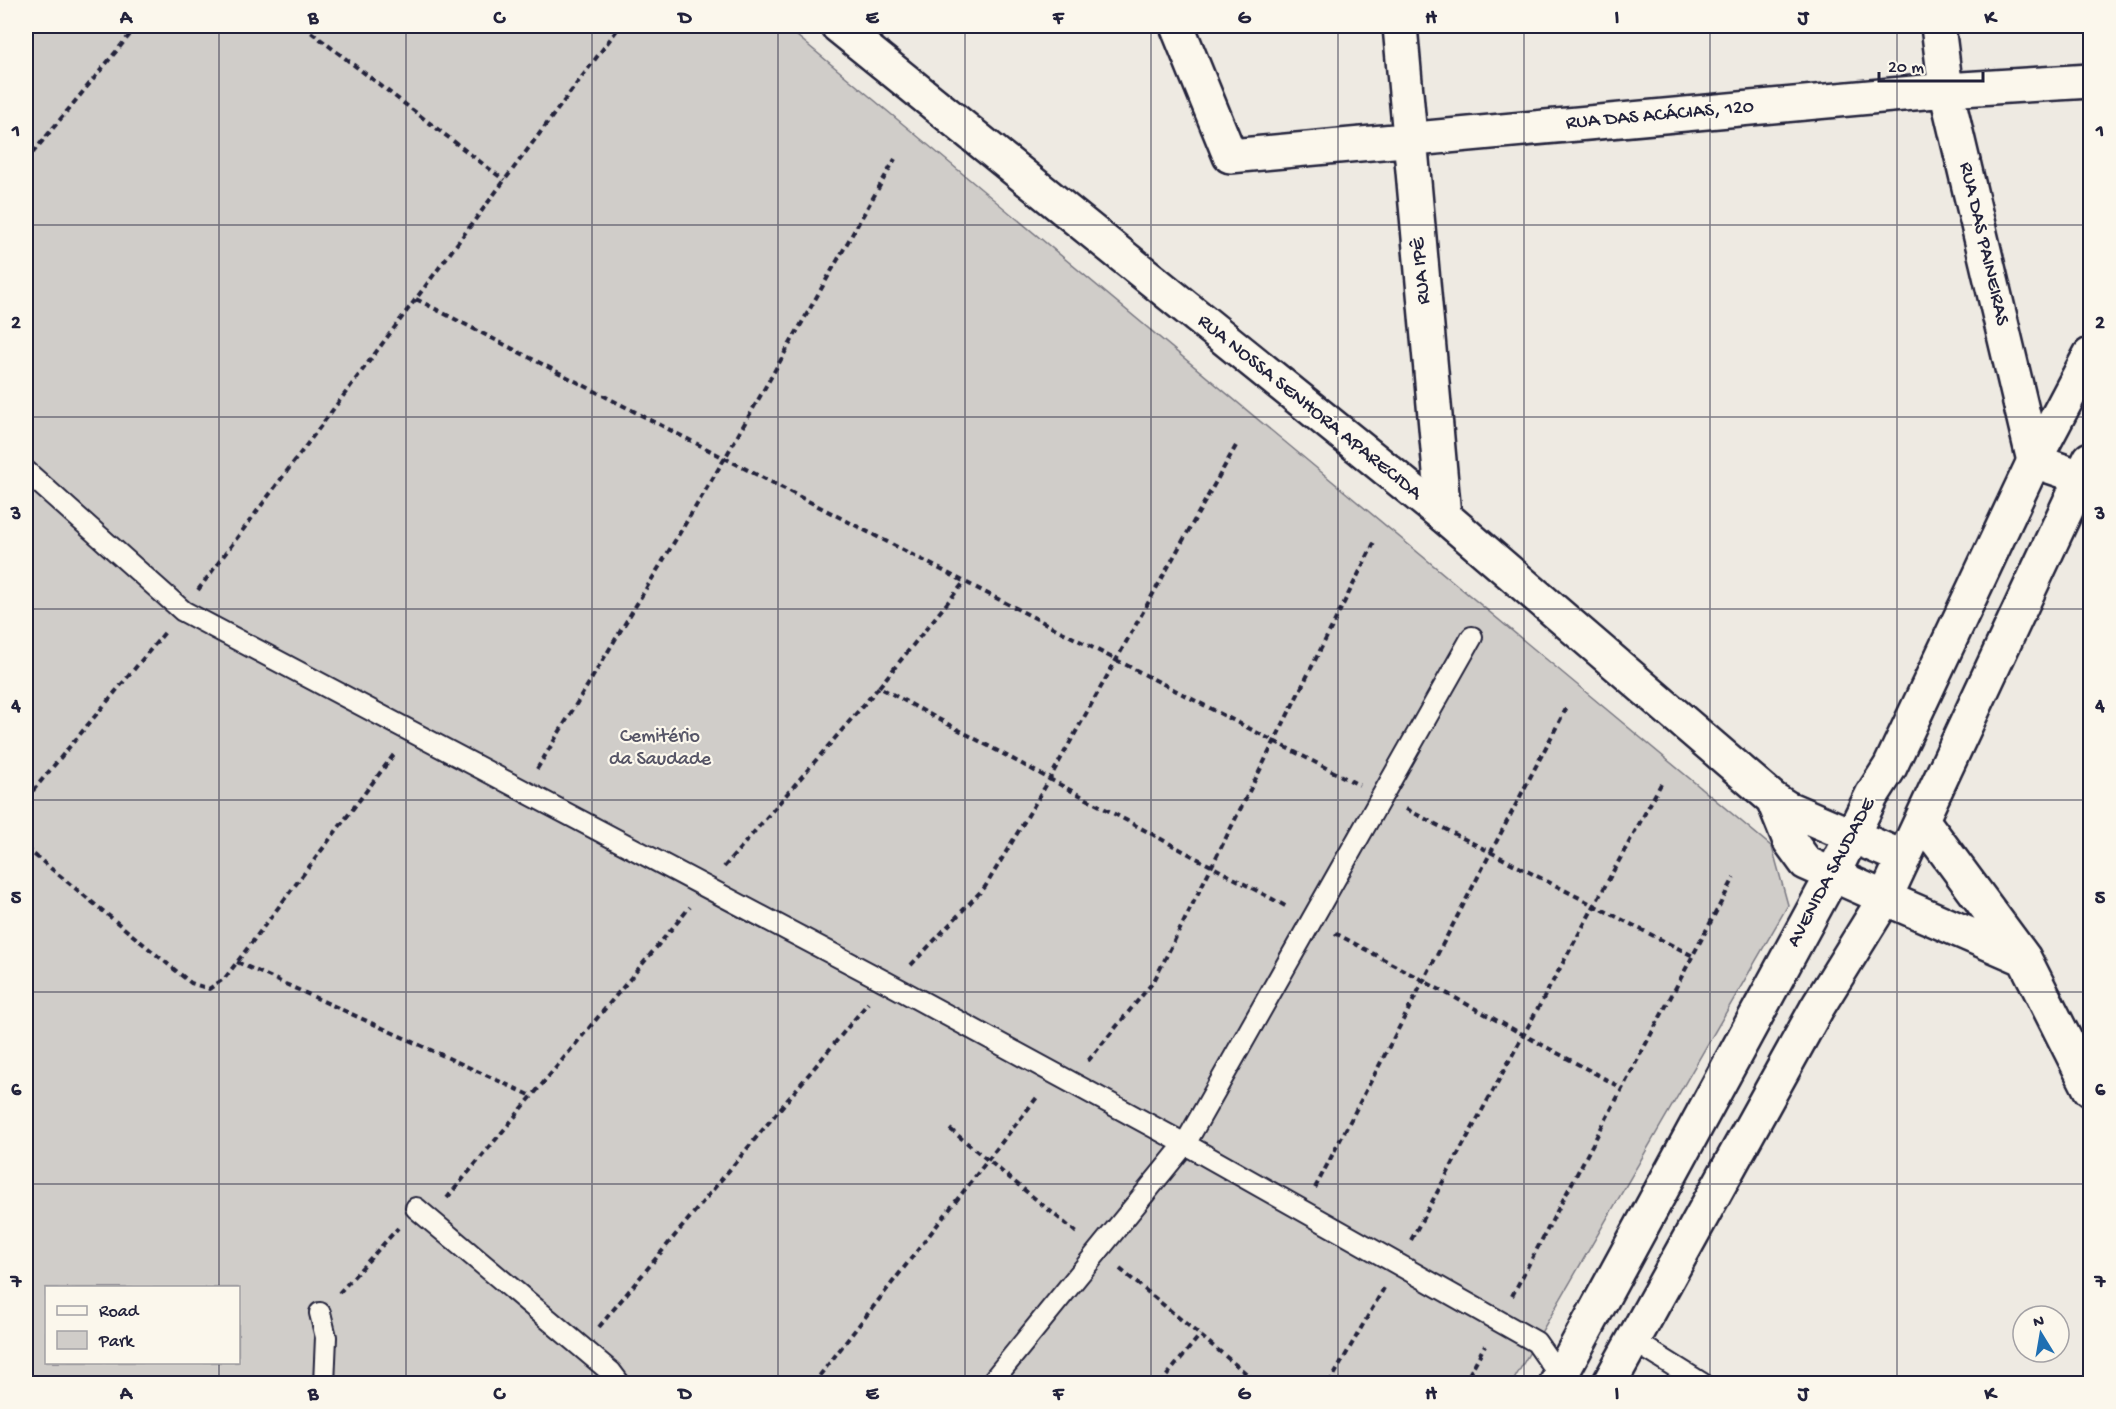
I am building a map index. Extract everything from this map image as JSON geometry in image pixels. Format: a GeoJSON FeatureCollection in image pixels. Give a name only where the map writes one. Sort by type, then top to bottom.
{"type":"FeatureCollection","features":[{"type":"Feature","properties":{"kind":"street","name":"RUA NOSSA SENHORA APARECIDA"},"geometry":{"type":"LineString","coordinates":[[838,26],[1444,516],[1773,800],[1904,858]]}},
{"type":"Feature","properties":{"kind":"street","name":"RUA DAS ACÁCIAS, 120"},"geometry":{"type":"LineString","coordinates":[[1177,26],[1230,156],[1946,90],[2091,81]]}},
{"type":"Feature","properties":{"kind":"street","name":"RUA IPÊ"},"geometry":{"type":"LineString","coordinates":[[1400,26],[1444,516]]}},
{"type":"Feature","properties":{"kind":"street","name":"RUA DAS PAINEIRAS"},"geometry":{"type":"LineString","coordinates":[[1938,26],[1946,90],[2034,461]]}},
{"type":"Feature","properties":{"kind":"street","name":"AVENIDA SAUDADE"},"geometry":{"type":"LineString","coordinates":[[1561,1382],[1890,767],[2034,461],[2091,355]]}},
{"type":"Feature","properties":{"kind":"street"},"geometry":{"type":"LineString","coordinates":[[1610,1383],[1817,1008],[1885,898],[2087,469],[2034,461]]}},
{"type":"Feature","properties":{"kind":"street","name":"RUA NOSSA SENHORA APARECIDA"},"geometry":{"type":"LineString","coordinates":[[1773,800],[1790,841],[1806,863],[2024,958]]}},
{"type":"Feature","properties":{"kind":"street"},"geometry":{"type":"LineString","coordinates":[[1922,820],[2024,958],[2088,1080]]}},
{"type":"Feature","properties":{"kind":"lane"},"geometry":{"type":"LineString","coordinates":[[26,471],[183,610],[708,886],[1185,1144],[1398,1263],[1536,1342],[1561,1382]]}},
{"type":"Feature","properties":{"kind":"lane"},"geometry":{"type":"LineString","coordinates":[[990,1383],[1185,1144],[1472,637]]}},
{"type":"Feature","properties":{"kind":"lane"},"geometry":{"type":"LineString","coordinates":[[416,1208],[611,1372],[620,1383]]}},
{"type":"Feature","properties":{"kind":"lane"},"geometry":{"type":"LineString","coordinates":[[320,1313],[326,1337],[324,1383]]}},
{"type":"Feature","properties":{"kind":"lane"},"geometry":{"type":"LineString","coordinates":[[1634,1341],[1703,1383]]}},
{"type":"Feature","properties":{"kind":"path"},"geometry":{"type":"LineString","coordinates":[[26,160],[137,26]]}},
{"type":"Feature","properties":{"kind":"path"},"geometry":{"type":"LineString","coordinates":[[303,26],[504,180]]}},
{"type":"Feature","properties":{"kind":"path"},"geometry":{"type":"LineString","coordinates":[[26,799],[183,610],[620,26]]}},
{"type":"Feature","properties":{"kind":"path"},"geometry":{"type":"LineString","coordinates":[[524,789],[725,458],[895,159]]}},
{"type":"Feature","properties":{"kind":"path"},"geometry":{"type":"LineString","coordinates":[[416,299],[1693,956]]}},
{"type":"Feature","properties":{"kind":"path"},"geometry":{"type":"LineString","coordinates":[[581,1348],[889,984],[985,887],[1049,779],[1237,444]]}},
{"type":"Feature","properties":{"kind":"path"},"geometry":{"type":"LineString","coordinates":[[813,1383],[1063,1078],[1154,981],[1374,543]]}},
{"type":"Feature","properties":{"kind":"path"},"geometry":{"type":"LineString","coordinates":[[320,1313],[416,1208],[431,1211],[440,1207],[708,886],[879,687],[965,581]]}},
{"type":"Feature","properties":{"kind":"path"},"geometry":{"type":"LineString","coordinates":[[879,687],[1622,1088]]}},
{"type":"Feature","properties":{"kind":"path"},"geometry":{"type":"LineString","coordinates":[[1303,1210],[1568,705]]}},
{"type":"Feature","properties":{"kind":"path"},"geometry":{"type":"LineString","coordinates":[[26,848],[191,983],[209,989],[225,978],[411,730]]}},
{"type":"Feature","properties":{"kind":"path"},"geometry":{"type":"LineString","coordinates":[[1329,1383],[1398,1263],[1661,784]]}},
{"type":"Feature","properties":{"kind":"path"},"geometry":{"type":"LineString","coordinates":[[1464,1383],[1734,878]]}},
{"type":"Feature","properties":{"kind":"path"},"geometry":{"type":"LineString","coordinates":[[237,962],[532,1096]]}},
{"type":"Feature","properties":{"kind":"path"},"geometry":{"type":"LineString","coordinates":[[1160,1383],[1200,1335]]}},
{"type":"Feature","properties":{"kind":"green space","name":"Cemitério da Saudade"},"geometry":{"type":"Polygon","coordinates":[[[26,26],[785,26],[1772,847],[1788,905],[1512,1383],[26,1383],[26,26]]]}}]}
